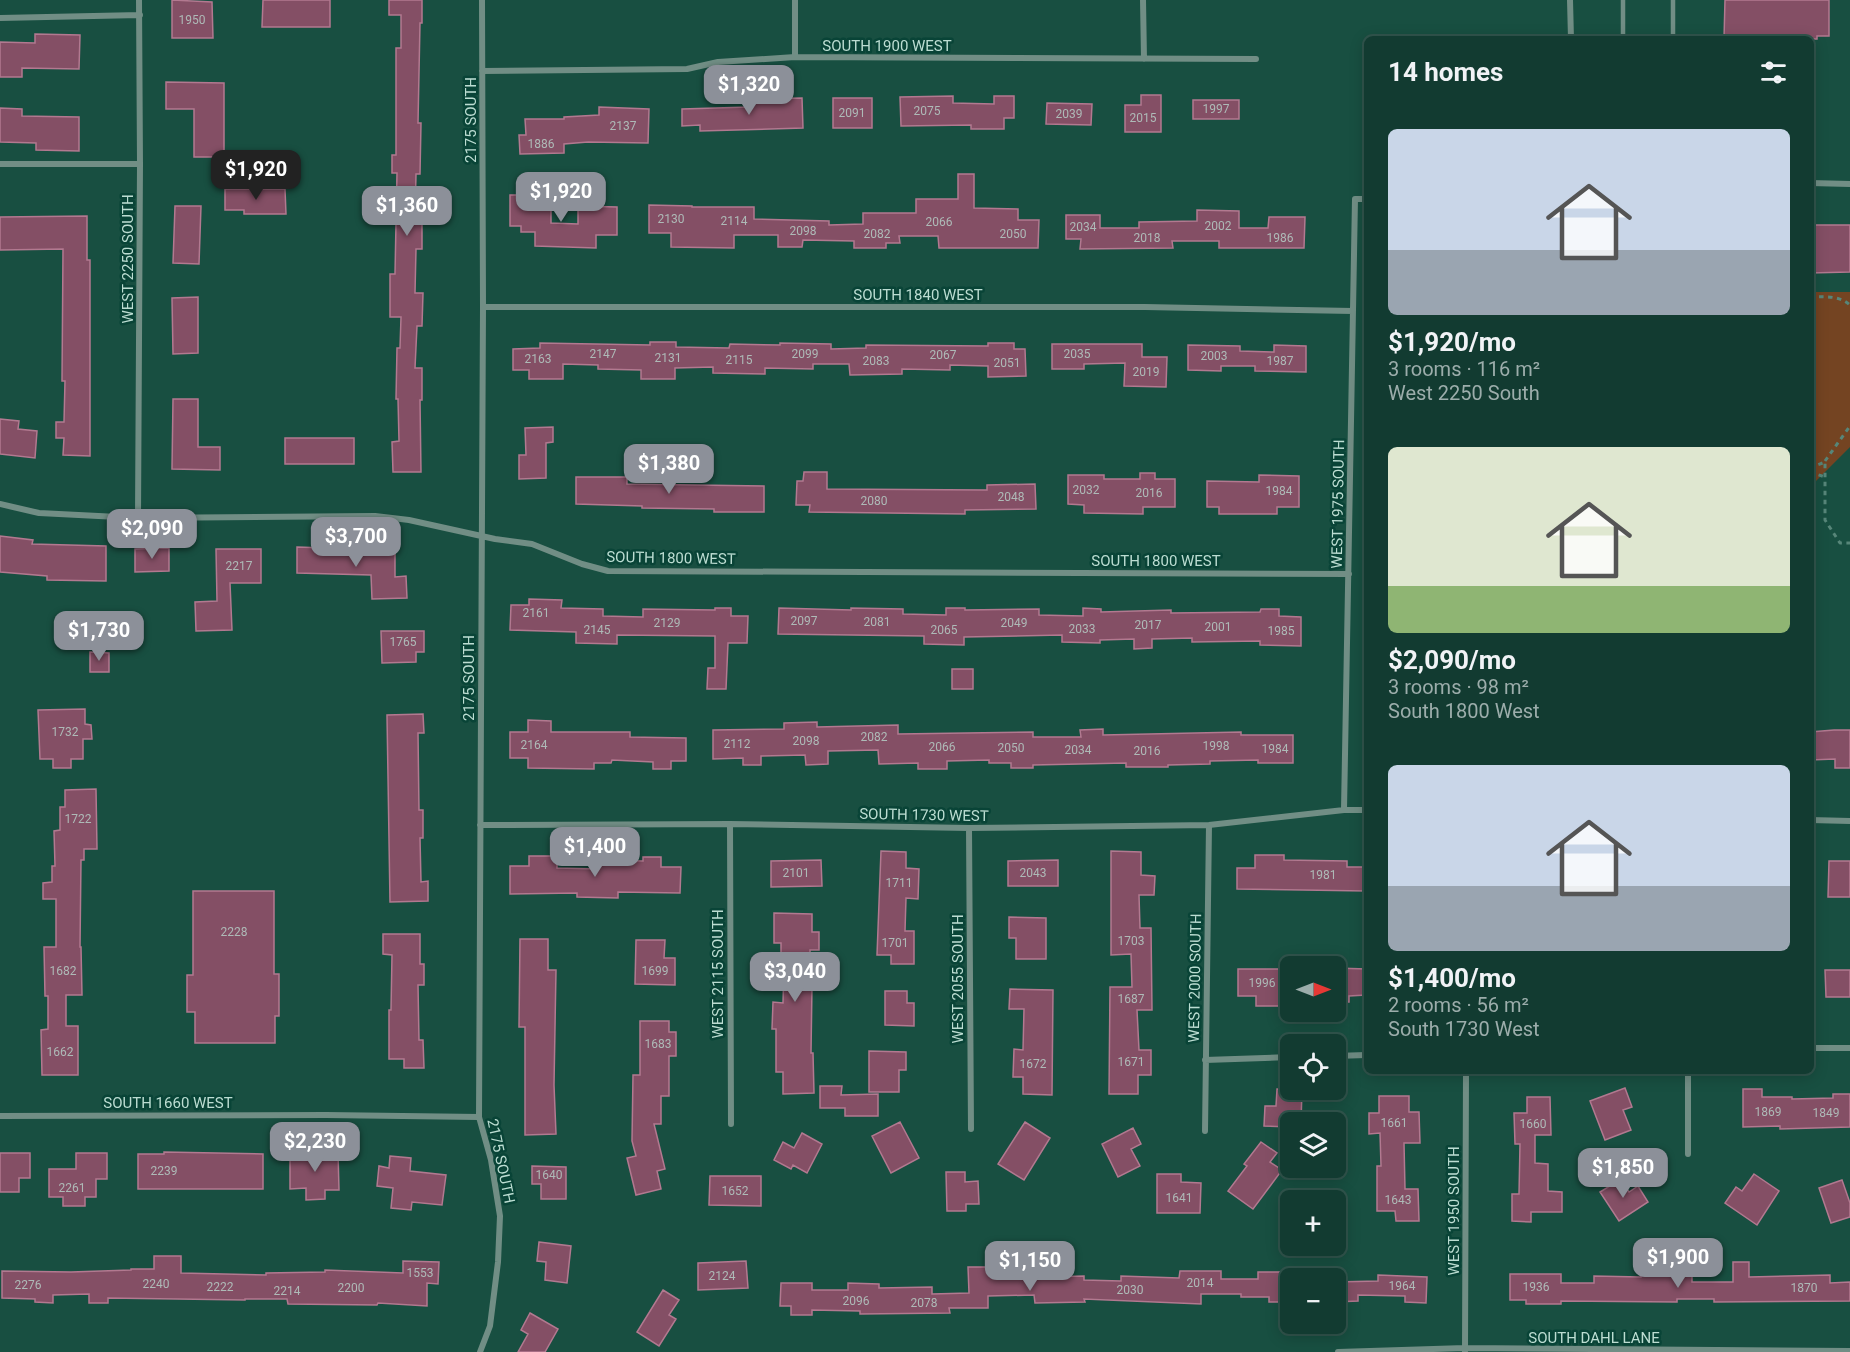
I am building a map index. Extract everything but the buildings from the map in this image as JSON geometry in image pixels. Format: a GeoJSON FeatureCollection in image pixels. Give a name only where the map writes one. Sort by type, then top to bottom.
{"type":"FeatureCollection","features":[{"type":"Feature","properties":{"kind":"street","name":"WEST 2250 SOUTH"},"geometry":{"type":"LineString","coordinates":[[138,518],[139,0]]}},
{"type":"Feature","properties":{"kind":"street","name":"2175 SOUTH"},"geometry":{"type":"LineString","coordinates":[[480,1352],[490,1326],[498,1262],[500,1216],[491,1160],[479,1117],[483,307],[482,0]]}},
{"type":"Feature","properties":{"kind":"street"},"geometry":{"type":"LineString","coordinates":[[795,0],[795,57]]}},
{"type":"Feature","properties":{"kind":"street"},"geometry":{"type":"LineString","coordinates":[[1143,0],[1144,59]]}},
{"type":"Feature","properties":{"kind":"street"},"geometry":{"type":"LineString","coordinates":[[1570,0],[1571,36]]}},
{"type":"Feature","properties":{"kind":"street"},"geometry":{"type":"LineString","coordinates":[[0,18],[140,15]]}},
{"type":"Feature","properties":{"kind":"street","name":"SOUTH 1900 WEST"},"geometry":{"type":"LineString","coordinates":[[482,70],[687,69],[718,62],[795,57],[1256,59]]}},
{"type":"Feature","properties":{"kind":"street"},"geometry":{"type":"LineString","coordinates":[[0,164],[140,164]]}},
{"type":"Feature","properties":{"kind":"street"},"geometry":{"type":"LineString","coordinates":[[1814,183],[1850,184]]}},
{"type":"Feature","properties":{"kind":"street","name":"WEST 1975 SOUTH"},"geometry":{"type":"LineString","coordinates":[[1344,810],[1355,200],[1364,199]]}},
{"type":"Feature","properties":{"kind":"street","name":"SOUTH 1840 WEST"},"geometry":{"type":"LineString","coordinates":[[483,307],[1145,307],[1353,311]]}},
{"type":"Feature","properties":{"kind":"street","name":"SOUTH 1800 WEST"},"geometry":{"type":"LineString","coordinates":[[0,504],[39,513],[138,518],[375,516],[409,519],[481,536],[532,544],[582,564],[608,571],[1349,574]]}},
{"type":"Feature","properties":{"kind":"street","name":"SOUTH 1730 WEST"},"geometry":{"type":"LineString","coordinates":[[480,825],[969,828],[1209,825],[1344,810],[1364,810]]}},
{"type":"Feature","properties":{"kind":"street"},"geometry":{"type":"LineString","coordinates":[[1814,820],[1850,821]]}},
{"type":"Feature","properties":{"kind":"street","name":"WEST 2115 SOUTH"},"geometry":{"type":"LineString","coordinates":[[730,825],[731,1124]]}},
{"type":"Feature","properties":{"kind":"street","name":"WEST 2000 SOUTH"},"geometry":{"type":"LineString","coordinates":[[1205,1131],[1209,825]]}},
{"type":"Feature","properties":{"kind":"street","name":"WEST 2055 SOUTH"},"geometry":{"type":"LineString","coordinates":[[969,828],[971,1129]]}},
{"type":"Feature","properties":{"kind":"street"},"geometry":{"type":"LineString","coordinates":[[1814,1048],[1850,1048]]}},
{"type":"Feature","properties":{"kind":"street"},"geometry":{"type":"LineString","coordinates":[[1346,1056],[1364,1055]]}},
{"type":"Feature","properties":{"kind":"street"},"geometry":{"type":"LineString","coordinates":[[1205,1060],[1280,1057]]}},
{"type":"Feature","properties":{"kind":"street","name":"WEST 1950 SOUTH"},"geometry":{"type":"LineString","coordinates":[[1465,1350],[1466,1074]]}},
{"type":"Feature","properties":{"kind":"street"},"geometry":{"type":"LineString","coordinates":[[1688,1074],[1688,1154]]}},
{"type":"Feature","properties":{"kind":"street","name":"SOUTH 1660 WEST"},"geometry":{"type":"LineString","coordinates":[[0,1116],[479,1117]]}},
{"type":"Feature","properties":{"kind":"street","name":"SOUTH DAHL LANE"},"geometry":{"type":"LineString","coordinates":[[1338,1352],[1850,1351]]}},
{"type":"Feature","properties":{"kind":"lane"},"geometry":{"type":"LineString","coordinates":[[1623,0],[1623,36]]}},
{"type":"Feature","properties":{"kind":"lane"},"geometry":{"type":"LineString","coordinates":[[1673,0],[1673,36]]}},
{"type":"Feature","properties":{"kind":"path"},"geometry":{"type":"LineString","coordinates":[[1814,297],[1844,299],[1850,305]]}},
{"type":"Feature","properties":{"kind":"path"},"geometry":{"type":"LineString","coordinates":[[1814,468],[1825,462],[1850,426]]}},
{"type":"Feature","properties":{"kind":"path"},"geometry":{"type":"LineString","coordinates":[[1825,462],[1825,520],[1840,543],[1850,543]]}},
{"type":"Feature","properties":{"kind":"path"},"geometry":{"type":"LineString","coordinates":[[1814,472],[1825,477]]}},
{"type":"Feature","properties":{"kind":"shaded area"},"geometry":{"type":"Polygon","coordinates":[[[1814,292],[1850,292],[1850,447],[1814,483],[1814,292]]]}}]}
